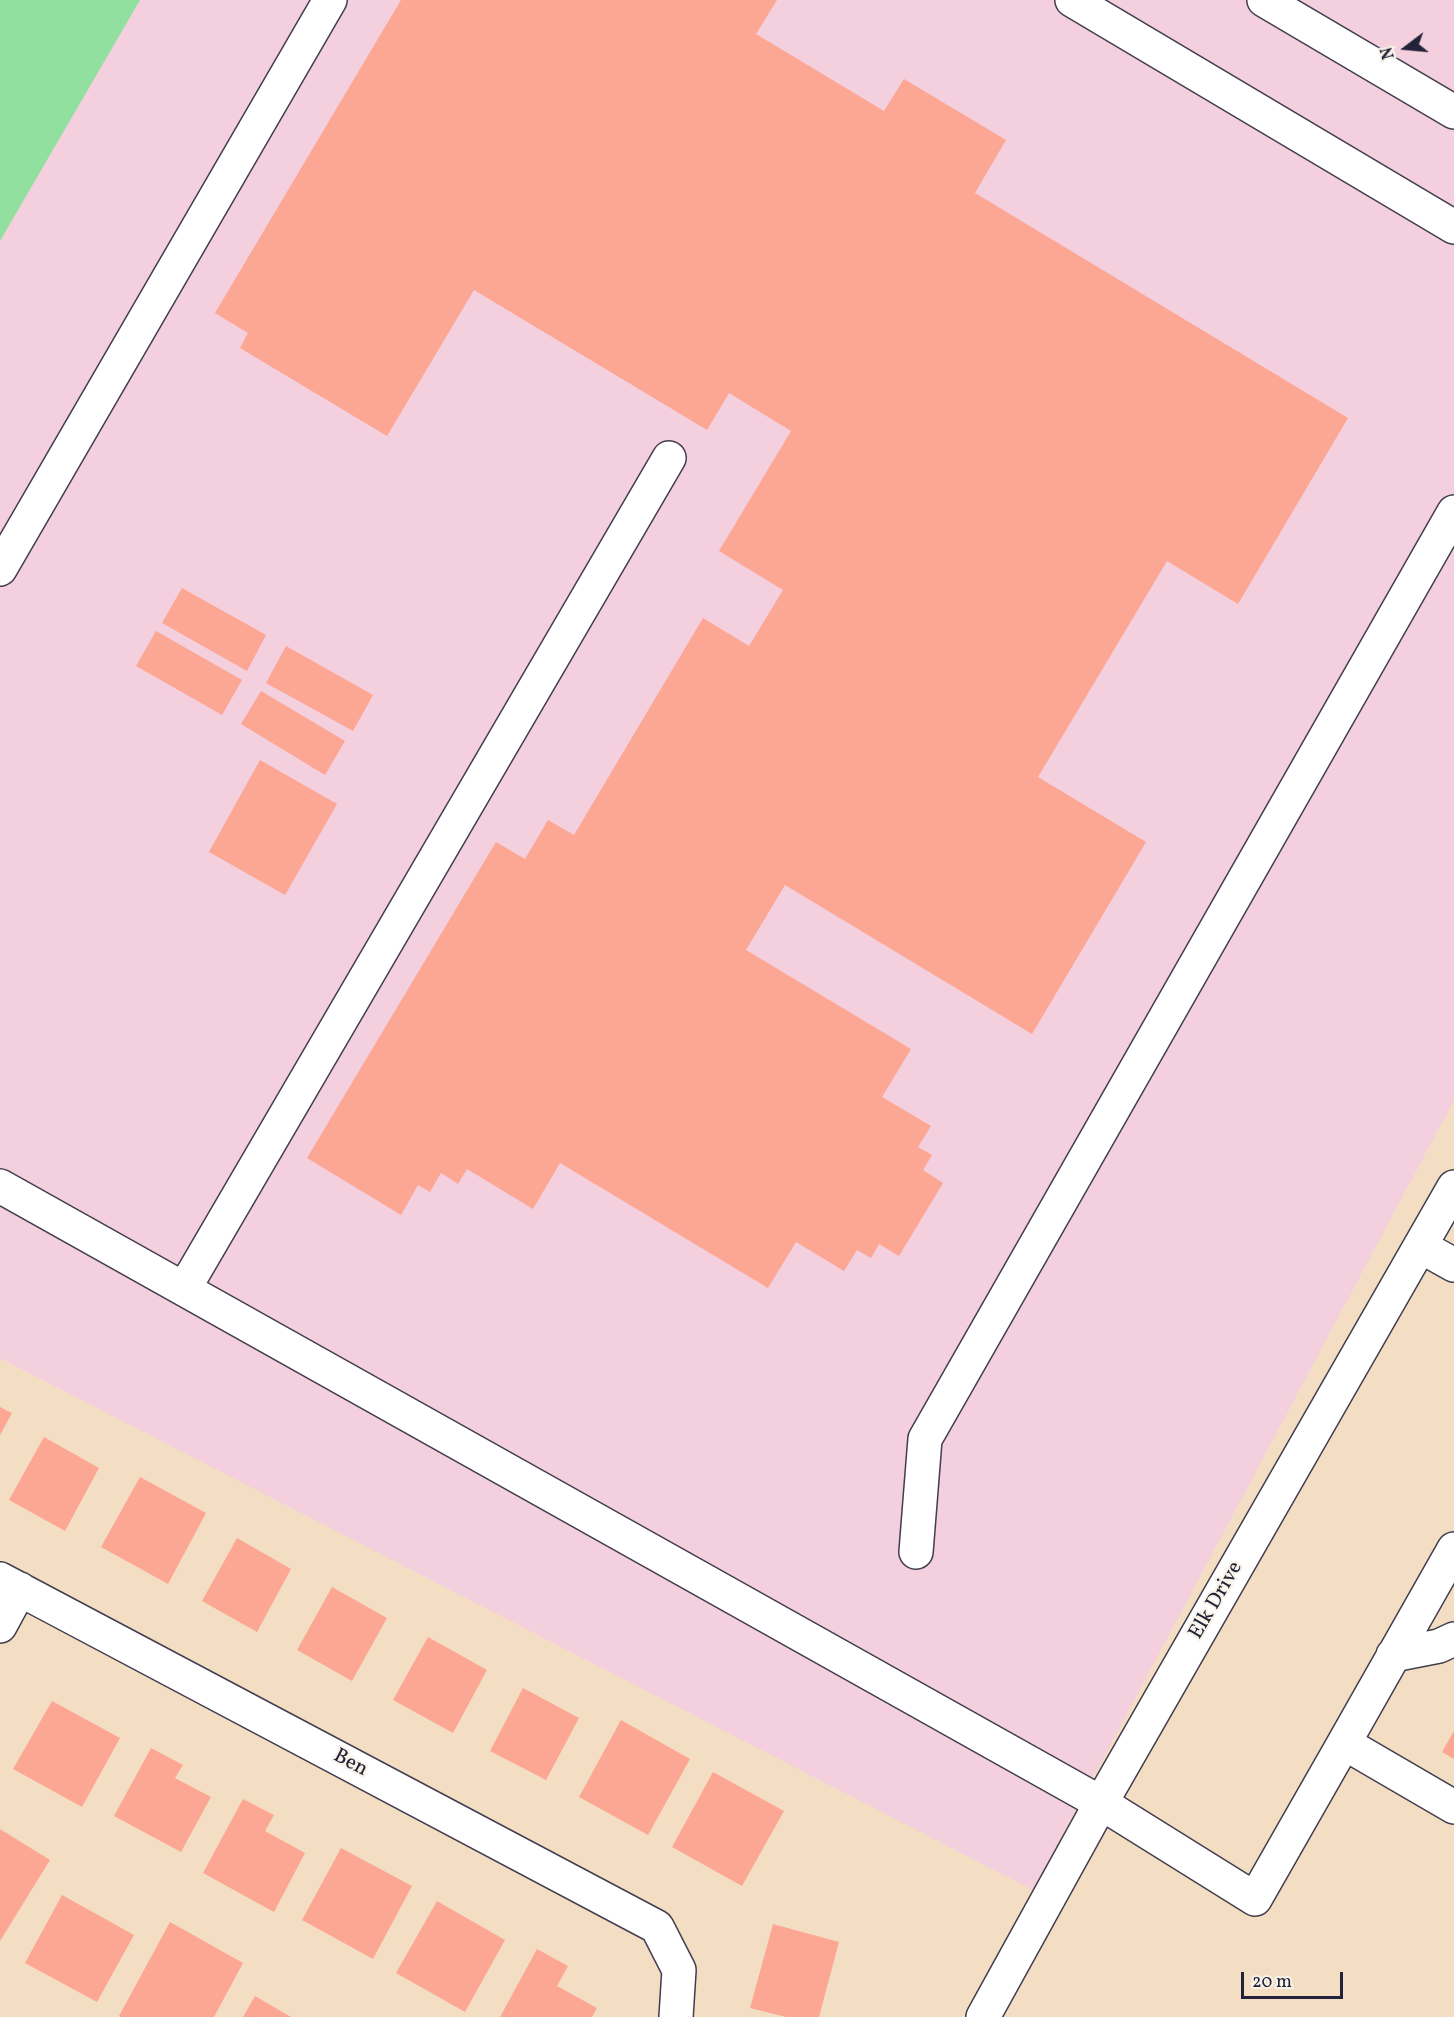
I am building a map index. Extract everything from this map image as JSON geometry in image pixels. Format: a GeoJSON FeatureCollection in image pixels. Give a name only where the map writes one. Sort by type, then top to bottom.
{"type":"FeatureCollection","features":[{"type":"Feature","properties":{"kind":"street"},"geometry":{"type":"LineString","coordinates":[[0,569],[330,0]]}},
{"type":"Feature","properties":{"kind":"street"},"geometry":{"type":"LineString","coordinates":[[1072,0],[1454,227]]}},
{"type":"Feature","properties":{"kind":"street"},"geometry":{"type":"LineString","coordinates":[[1264,0],[1454,112]]}},
{"type":"Feature","properties":{"kind":"street"},"geometry":{"type":"LineString","coordinates":[[184,1289],[669,458]]}},
{"type":"Feature","properties":{"kind":"street"},"geometry":{"type":"LineString","coordinates":[[916,1552],[925,1439],[1454,512]]}},
{"type":"Feature","properties":{"kind":"street"},"geometry":{"type":"LineString","coordinates":[[0,1186],[1101,1803],[1255,1899],[1454,1549]]}},
{"type":"Feature","properties":{"kind":"street","name":"Elk Drive"},"geometry":{"type":"LineString","coordinates":[[982,2017],[1101,1803],[1454,1187]]}},
{"type":"Feature","properties":{"kind":"street"},"geometry":{"type":"LineString","coordinates":[[1420,1246],[1454,1265]]}},
{"type":"Feature","properties":{"kind":"street"},"geometry":{"type":"LineString","coordinates":[[0,1626],[10,1584]]}},
{"type":"Feature","properties":{"kind":"street","name":"Ben"},"geometry":{"type":"LineString","coordinates":[[10,1584],[657,1927],[679,1970],[676,2017]]}},
{"type":"Feature","properties":{"kind":"street"},"geometry":{"type":"LineString","coordinates":[[1393,1655],[1439,1646],[1454,1639]]}},
{"type":"Feature","properties":{"kind":"street"},"geometry":{"type":"LineString","coordinates":[[1344,1743],[1454,1807]]}},
{"type":"Feature","properties":{"kind":"shaded area"},"geometry":{"type":"Polygon","coordinates":[[[0,0],[1454,0],[1454,1100],[1033,1890],[0,1358],[0,0]]]}},
{"type":"Feature","properties":{"kind":"green space"},"geometry":{"type":"Polygon","coordinates":[[[0,0],[140,0],[0,241],[0,0]]]}},
{"type":"Feature","properties":{"kind":"building"},"geometry":{"type":"Polygon","coordinates":[[[401,0],[777,0],[756,34],[884,111],[904,79],[1006,140],[975,193],[1348,418],[1238,604],[1167,561],[1038,777],[1146,842],[1032,1034],[785,885],[746,950],[911,1049],[882,1097],[931,1126],[918,1147],[932,1155],[923,1170],[943,1183],[899,1256],[879,1244],[871,1258],[857,1250],[844,1271],[796,1242],[768,1288],[560,1163],[533,1209],[467,1169],[458,1184],[441,1173],[430,1192],[418,1185],[401,1215],[307,1158],[496,842],[525,859],[548,820],[574,835],[703,618],[749,646],[783,590],[719,551],[791,431],[729,393],[707,430],[474,290],[387,436],[240,348],[248,333],[215,313],[401,0]]]}},
{"type":"Feature","properties":{"kind":"building"},"geometry":{"type":"Polygon","coordinates":[[[182,588],[266,635],[247,671],[162,623],[182,588]]]}},
{"type":"Feature","properties":{"kind":"building"},"geometry":{"type":"Polygon","coordinates":[[[156,631],[242,680],[222,715],[136,666],[156,631]]]}},
{"type":"Feature","properties":{"kind":"building"},"geometry":{"type":"Polygon","coordinates":[[[286,646],[373,695],[353,731],[266,683],[286,646]]]}},
{"type":"Feature","properties":{"kind":"building"},"geometry":{"type":"Polygon","coordinates":[[[261,691],[345,741],[325,775],[241,724],[261,691]]]}},
{"type":"Feature","properties":{"kind":"building"},"geometry":{"type":"Polygon","coordinates":[[[260,760],[337,804],[285,895],[209,852],[260,760]]]}},
{"type":"Feature","properties":{"kind":"building"},"geometry":{"type":"Polygon","coordinates":[[[0,1407],[12,1413],[0,1435],[0,1407]]]}},
{"type":"Feature","properties":{"kind":"building"},"geometry":{"type":"Polygon","coordinates":[[[44,1437],[99,1468],[65,1531],[9,1500],[44,1437]]]}},
{"type":"Feature","properties":{"kind":"building"},"geometry":{"type":"Polygon","coordinates":[[[140,1477],[206,1513],[168,1584],[101,1547],[140,1477]]]}},
{"type":"Feature","properties":{"kind":"building"},"geometry":{"type":"Polygon","coordinates":[[[237,1538],[291,1569],[257,1632],[202,1601],[237,1538]]]}},
{"type":"Feature","properties":{"kind":"building"},"geometry":{"type":"Polygon","coordinates":[[[332,1587],[387,1618],[352,1681],[297,1650],[332,1587]]]}},
{"type":"Feature","properties":{"kind":"building"},"geometry":{"type":"Polygon","coordinates":[[[428,1637],[487,1670],[453,1733],[393,1700],[428,1637]]]}},
{"type":"Feature","properties":{"kind":"building"},"geometry":{"type":"Polygon","coordinates":[[[523,1688],[579,1718],[546,1780],[490,1751],[523,1688]]]}},
{"type":"Feature","properties":{"kind":"building"},"geometry":{"type":"Polygon","coordinates":[[[52,1701],[120,1738],[82,1807],[13,1769],[52,1701]]]}},
{"type":"Feature","properties":{"kind":"building"},"geometry":{"type":"Polygon","coordinates":[[[621,1720],[690,1759],[648,1835],[579,1797],[621,1720]]]}},
{"type":"Feature","properties":{"kind":"building"},"geometry":{"type":"Polygon","coordinates":[[[1454,1731],[1454,1759],[1442,1752],[1454,1731]]]}},
{"type":"Feature","properties":{"kind":"building"},"geometry":{"type":"Polygon","coordinates":[[[151,1748],[183,1765],[175,1778],[211,1797],[181,1852],[114,1816],[151,1748]]]}},
{"type":"Feature","properties":{"kind":"building"},"geometry":{"type":"Polygon","coordinates":[[[713,1772],[784,1811],[742,1886],[672,1847],[713,1772]]]}},
{"type":"Feature","properties":{"kind":"building"},"geometry":{"type":"Polygon","coordinates":[[[243,1799],[274,1815],[265,1831],[305,1853],[274,1912],[203,1873],[243,1799]]]}},
{"type":"Feature","properties":{"kind":"building"},"geometry":{"type":"Polygon","coordinates":[[[0,1829],[50,1860],[0,1941],[0,1829]]]}},
{"type":"Feature","properties":{"kind":"building"},"geometry":{"type":"Polygon","coordinates":[[[341,1848],[412,1886],[373,1959],[302,1920],[341,1848]]]}},
{"type":"Feature","properties":{"kind":"building"},"geometry":{"type":"Polygon","coordinates":[[[62,1895],[134,1935],[97,2002],[25,1963],[62,1895]]]}},
{"type":"Feature","properties":{"kind":"building"},"geometry":{"type":"Polygon","coordinates":[[[437,1901],[505,1940],[465,2012],[396,1973],[437,1901]]]}},
{"type":"Feature","properties":{"kind":"building"},"geometry":{"type":"Polygon","coordinates":[[[170,1922],[243,1963],[214,2017],[119,2016],[170,1922]]]}},
{"type":"Feature","properties":{"kind":"building"},"geometry":{"type":"Polygon","coordinates":[[[773,1924],[839,1942],[819,2017],[786,2017],[750,2008],[773,1924]]]}},
{"type":"Feature","properties":{"kind":"building"},"geometry":{"type":"Polygon","coordinates":[[[537,1949],[568,1966],[557,1986],[597,2008],[592,2017],[500,2017],[537,1949]]]}},
{"type":"Feature","properties":{"kind":"building"},"geometry":{"type":"Polygon","coordinates":[[[255,1996],[291,2017],[243,2017],[255,1996]]]}}]}
